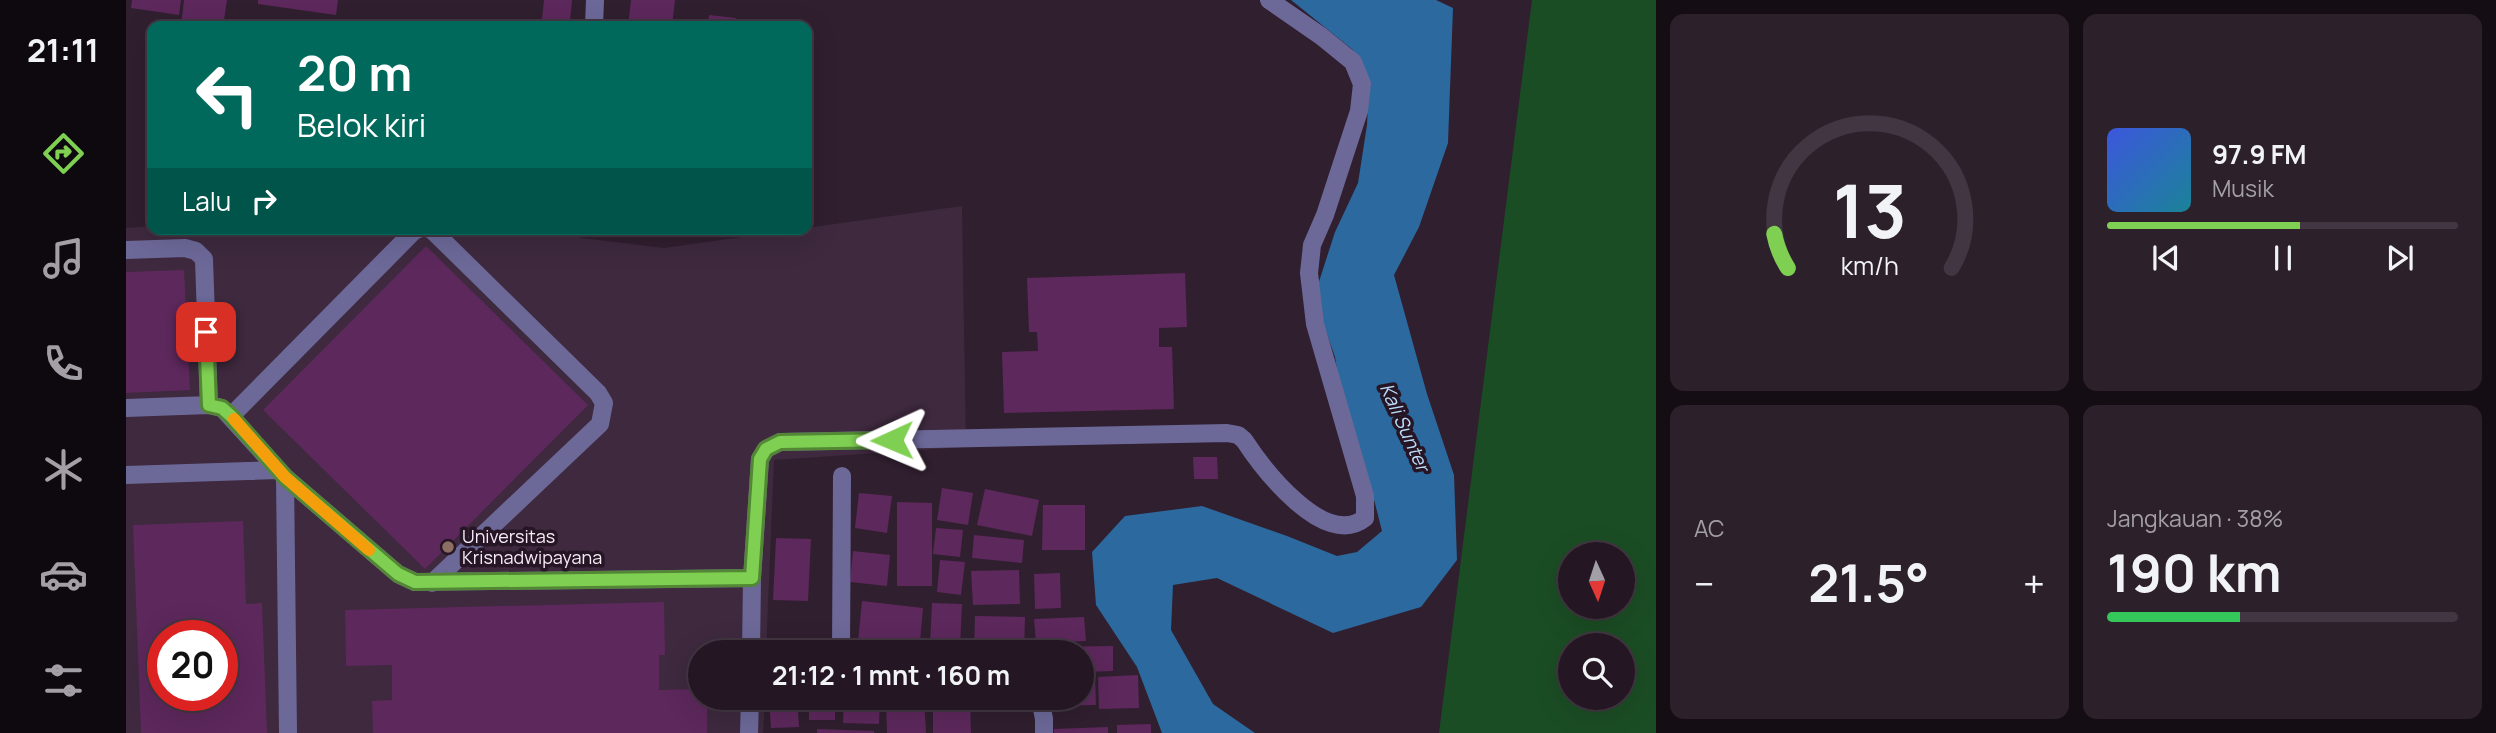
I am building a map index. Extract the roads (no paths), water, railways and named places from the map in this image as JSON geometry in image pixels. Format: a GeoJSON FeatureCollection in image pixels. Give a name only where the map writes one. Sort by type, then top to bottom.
{"type":"FeatureCollection","features":[{"type":"Feature","properties":{"kind":"street"},"geometry":{"type":"LineString","coordinates":[[594,21],[595,0]]}},
{"type":"Feature","properties":{"kind":"street"},"geometry":{"type":"LineString","coordinates":[[751,640],[752,578],[760,459],[766,449],[780,442],[1227,433],[1238,435],[1244,440],[1278,484],[1313,515],[1333,526],[1349,525],[1365,518],[1365,496],[1315,324],[1309,272],[1312,246],[1359,111],[1362,84],[1353,62],[1269,0]]}},
{"type":"Feature","properties":{"kind":"street"},"geometry":{"type":"LineString","coordinates":[[231,416],[411,235]]}},
{"type":"Feature","properties":{"kind":"street"},"geometry":{"type":"LineString","coordinates":[[432,583],[600,424],[604,403],[598,393],[437,235]]}},
{"type":"Feature","properties":{"kind":"street"},"geometry":{"type":"LineString","coordinates":[[126,250],[185,248],[196,251],[204,259],[209,405]]}},
{"type":"Feature","properties":{"kind":"street"},"geometry":{"type":"LineString","coordinates":[[126,408],[209,405],[222,408],[282,474],[398,574],[415,582],[752,578]]}},
{"type":"Feature","properties":{"kind":"street"},"geometry":{"type":"LineString","coordinates":[[126,475],[282,474]]}},
{"type":"Feature","properties":{"kind":"street"},"geometry":{"type":"LineString","coordinates":[[282,474],[288,733]]}},
{"type":"Feature","properties":{"kind":"street"},"geometry":{"type":"LineString","coordinates":[[841,640],[842,476]]}},
{"type":"Feature","properties":{"kind":"street"},"geometry":{"type":"LineString","coordinates":[[749,733],[750,710]]}},
{"type":"Feature","properties":{"kind":"street"},"geometry":{"type":"LineString","coordinates":[[1042,710],[1044,733]]}},
{"type":"Feature","properties":{"kind":"water","name":"Kali Sunter"},"geometry":{"type":"Polygon","coordinates":[[[1291,0],[1436,0],[1453,8],[1448,143],[1419,227],[1394,275],[1427,394],[1454,475],[1457,560],[1421,607],[1333,633],[1217,578],[1173,585],[1171,630],[1213,704],[1255,733],[1162,733],[1137,667],[1096,605],[1092,552],[1125,516],[1202,506],[1337,556],[1357,552],[1382,531],[1370,484],[1345,420],[1335,357],[1314,297],[1335,232],[1358,183],[1367,125],[1369,85],[1353,50],[1291,0]]]}},
{"type":"Feature","properties":{"kind":"place","name":"Universitas Krisnadwipayana"},"geometry":{"type":"Point","coordinates":[448,547]}}]}
